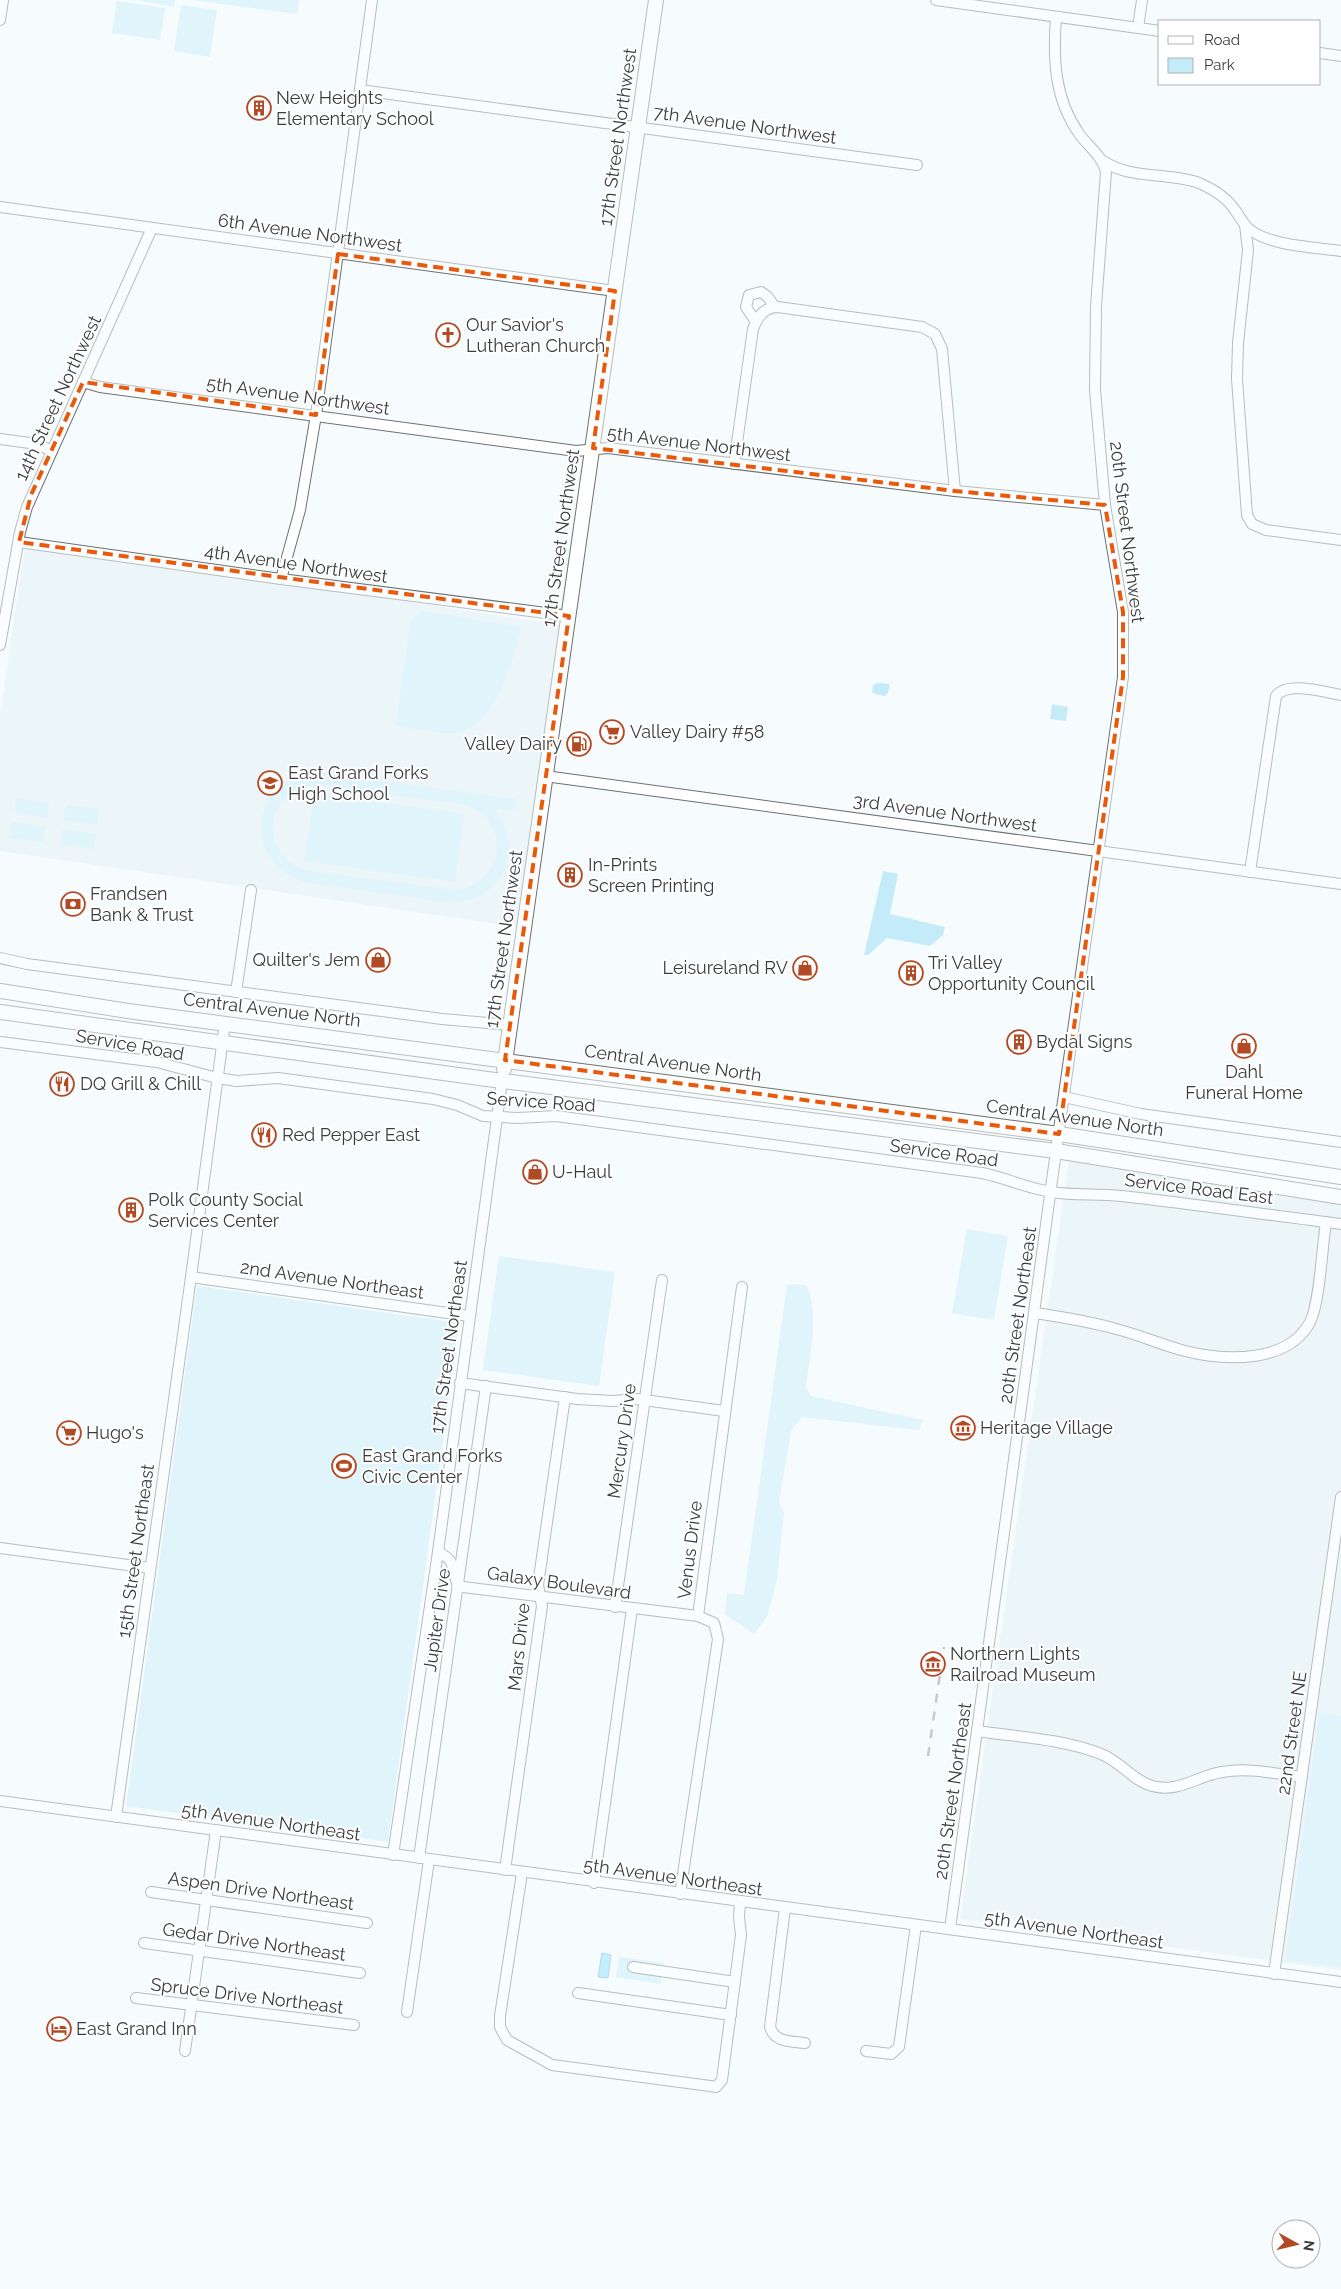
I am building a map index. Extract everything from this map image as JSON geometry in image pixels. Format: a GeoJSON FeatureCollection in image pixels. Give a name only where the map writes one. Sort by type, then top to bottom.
{"type":"FeatureCollection","features":[{"type":"Feature","properties":{"kind":"main road","name":"17th Street Northwest"},"geometry":{"type":"LineString","coordinates":[[502,1080],[656,0]]}},
{"type":"Feature","properties":{"kind":"main road","name":"Central Avenue North"},"geometry":{"type":"LineString","coordinates":[[0,991],[128,1011],[1058,1134],[1341,1177]]}},
{"type":"Feature","properties":{"kind":"main road","name":"Central Avenue North"},"geometry":{"type":"LineString","coordinates":[[0,1012],[502,1080],[1056,1151],[1341,1196]]}},
{"type":"Feature","properties":{"kind":"street"},"geometry":{"type":"LineString","coordinates":[[0,20],[3,0]]}},
{"type":"Feature","properties":{"kind":"street"},"geometry":{"type":"LineString","coordinates":[[281,579],[300,510],[316,415],[372,0]]}},
{"type":"Feature","properties":{"kind":"street"},"geometry":{"type":"LineString","coordinates":[[936,0],[979,3],[1056,17],[1158,31]]}},
{"type":"Feature","properties":{"kind":"street"},"geometry":{"type":"LineString","coordinates":[[1138,28],[1142,0]]}},
{"type":"Feature","properties":{"kind":"street"},"geometry":{"type":"LineString","coordinates":[[1056,17],[1054,62],[1060,94],[1070,120],[1080,136],[1103,161],[1114,168],[1190,180],[1206,186],[1226,199],[1245,225],[1258,234],[1277,241],[1341,251]]}},
{"type":"Feature","properties":{"kind":"street"},"geometry":{"type":"LineString","coordinates":[[1321,53],[1341,56]]}},
{"type":"Feature","properties":{"kind":"street","name":"7th Avenue Northwest"},"geometry":{"type":"LineString","coordinates":[[360,90],[917,166]]}},
{"type":"Feature","properties":{"kind":"street","name":"20th Street Northwest"},"geometry":{"type":"LineString","coordinates":[[1056,1151],[1123,677],[1123,612],[1105,504],[1096,399],[1094,348],[1099,251],[1105,184],[1103,161]]}},
{"type":"Feature","properties":{"kind":"street","name":"6th Avenue Northwest"},"geometry":{"type":"LineString","coordinates":[[0,207],[615,291]]}},
{"type":"Feature","properties":{"kind":"street"},"geometry":{"type":"LineString","coordinates":[[1245,225],[1248,250],[1238,343],[1237,379],[1246,509],[1252,524],[1266,530],[1341,540]]}},
{"type":"Feature","properties":{"kind":"street","name":"14th Street Northwest"},"geometry":{"type":"LineString","coordinates":[[0,645],[5,588],[27,507],[152,228]]}},
{"type":"Feature","properties":{"kind":"street"},"geometry":{"type":"LineString","coordinates":[[756,322],[746,307],[749,295],[762,292],[768,296],[774,306]]}},
{"type":"Feature","properties":{"kind":"street"},"geometry":{"type":"LineString","coordinates":[[734,464],[756,322],[765,310],[774,306],[922,327],[935,334],[942,350],[955,491]]}},
{"type":"Feature","properties":{"kind":"street","name":"5th Avenue Northwest"},"geometry":{"type":"LineString","coordinates":[[83,382],[100,387],[576,451],[608,448],[955,491],[1105,504]]}},
{"type":"Feature","properties":{"kind":"street"},"geometry":{"type":"LineString","coordinates":[[0,439],[37,444],[52,450]]}},
{"type":"Feature","properties":{"kind":"street","name":"4th Avenue Northwest"},"geometry":{"type":"LineString","coordinates":[[19,542],[281,579],[569,616]]}},
{"type":"Feature","properties":{"kind":"street"},"geometry":{"type":"LineString","coordinates":[[1250,872],[1276,696],[1284,689],[1290,688],[1341,694]]}},
{"type":"Feature","properties":{"kind":"street","name":"3rd Avenue Northwest"},"geometry":{"type":"LineString","coordinates":[[546,776],[1341,884]]}},
{"type":"Feature","properties":{"kind":"street"},"geometry":{"type":"LineString","coordinates":[[236,992],[251,890]]}},
{"type":"Feature","properties":{"kind":"street"},"geometry":{"type":"LineString","coordinates":[[0,958],[27,964],[236,992],[442,1019],[510,1025]]}},
{"type":"Feature","properties":{"kind":"street","name":"15th Street Northeast"},"geometry":{"type":"LineString","coordinates":[[116,1817],[191,1277],[224,1023]]}},
{"type":"Feature","properties":{"kind":"street","name":"Service Road"},"geometry":{"type":"LineString","coordinates":[[0,1042],[157,1062],[217,1078],[237,1081],[278,1078],[433,1099],[457,1105],[477,1115],[530,1118],[556,1116],[973,1172],[1000,1177],[1035,1189],[1052,1192]]}},
{"type":"Feature","properties":{"kind":"street","name":"17th Street Northeast"},"geometry":{"type":"LineString","coordinates":[[393,1855],[438,1552],[502,1080]]}},
{"type":"Feature","properties":{"kind":"street"},"geometry":{"type":"LineString","coordinates":[[1064,1097],[1141,1114],[1341,1142]]}},
{"type":"Feature","properties":{"kind":"street","name":"20th Street Northeast"},"geometry":{"type":"LineString","coordinates":[[950,1929],[1052,1192],[1056,1151]]}},
{"type":"Feature","properties":{"kind":"street","name":"Service Road East"},"geometry":{"type":"LineString","coordinates":[[1052,1192],[1072,1195],[1119,1195],[1341,1224]]}},
{"type":"Feature","properties":{"kind":"street"},"geometry":{"type":"LineString","coordinates":[[1035,1313],[1093,1322],[1158,1343],[1205,1355],[1241,1356],[1274,1352],[1296,1340],[1311,1319],[1326,1222]]}},
{"type":"Feature","properties":{"kind":"street","name":"2nd Avenue Northeast"},"geometry":{"type":"LineString","coordinates":[[191,1277],[469,1316]]}},
{"type":"Feature","properties":{"kind":"street","name":"Mercury Drive"},"geometry":{"type":"LineString","coordinates":[[615,1606],[662,1280]]}},
{"type":"Feature","properties":{"kind":"street","name":"Venus Drive"},"geometry":{"type":"LineString","coordinates":[[680,1894],[718,1639],[714,1623],[698,1616],[742,1288]]}},
{"type":"Feature","properties":{"kind":"street"},"geometry":{"type":"LineString","coordinates":[[460,1383],[565,1397],[613,1401],[644,1400],[724,1411]]}},
{"type":"Feature","properties":{"kind":"street","name":"Jupiter Drive"},"geometry":{"type":"LineString","coordinates":[[407,2012],[424,1859],[486,1386]]}},
{"type":"Feature","properties":{"kind":"street","name":"Mars Drive"},"geometry":{"type":"LineString","coordinates":[[506,1870],[542,1606],[538,1585],[565,1397]]}},
{"type":"Feature","properties":{"kind":"street","name":"22nd Street NE"},"geometry":{"type":"LineString","coordinates":[[1274,1974],[1341,1496]]}},
{"type":"Feature","properties":{"kind":"street"},"geometry":{"type":"LineString","coordinates":[[0,1548],[150,1568]]}},
{"type":"Feature","properties":{"kind":"street"},"geometry":{"type":"LineString","coordinates":[[438,1552],[449,1559],[455,1579],[459,1585]]}},
{"type":"Feature","properties":{"kind":"street","name":"Galaxy Boulevard"},"geometry":{"type":"LineString","coordinates":[[459,1585],[632,1609],[698,1616]]}},
{"type":"Feature","properties":{"kind":"street"},"geometry":{"type":"LineString","coordinates":[[594,1883],[632,1609]]}},
{"type":"Feature","properties":{"kind":"street"},"geometry":{"type":"LineString","coordinates":[[977,1731],[1090,1749],[1117,1762],[1140,1780],[1152,1786],[1179,1788],[1223,1772],[1256,1771],[1302,1777]]}},
{"type":"Feature","properties":{"kind":"street","name":"5th Avenue Northeast"},"geometry":{"type":"LineString","coordinates":[[0,1801],[594,1883],[1341,1982]]}},
{"type":"Feature","properties":{"kind":"street"},"geometry":{"type":"LineString","coordinates":[[185,2051],[216,1830]]}},
{"type":"Feature","properties":{"kind":"street"},"geometry":{"type":"LineString","coordinates":[[522,1872],[500,2026],[507,2040],[552,2065],[716,2086],[722,2080],[731,2015],[741,1935],[740,1902]]}},
{"type":"Feature","properties":{"kind":"street","name":"Aspen Drive Northeast"},"geometry":{"type":"LineString","coordinates":[[151,1892],[367,1923]]}},
{"type":"Feature","properties":{"kind":"street"},"geometry":{"type":"LineString","coordinates":[[785,1908],[770,2028],[774,2036],[780,2040],[805,2043]]}},
{"type":"Feature","properties":{"kind":"street"},"geometry":{"type":"LineString","coordinates":[[866,2051],[891,2054],[898,2048],[916,1925]]}},
{"type":"Feature","properties":{"kind":"street","name":"Gedar Drive Northeast"},"geometry":{"type":"LineString","coordinates":[[144,1944],[360,1973]]}},
{"type":"Feature","properties":{"kind":"street"},"geometry":{"type":"LineString","coordinates":[[633,1967],[735,1982]]}},
{"type":"Feature","properties":{"kind":"street"},"geometry":{"type":"LineString","coordinates":[[578,1993],[731,2015]]}},
{"type":"Feature","properties":{"kind":"street","name":"Spruce Drive Northeast"},"geometry":{"type":"LineString","coordinates":[[136,1998],[354,2025]]}},
{"type":"Feature","properties":{"kind":"highlighted area"},"geometry":{"type":"Polygon","coordinates":[[[338,254],[615,291],[593,448],[955,491],[1105,505],[1123,612],[1123,677],[1059,1134],[505,1060],[569,616],[19,542],[31,495],[83,382],[316,415],[338,254]]]}},
{"type":"Feature","properties":{"kind":"shaded area","name":"East Grand Forks High School"},"geometry":{"type":"Polygon","coordinates":[[[25,545],[564,625],[519,927],[0,851],[0,716],[25,545]]]}},
{"type":"Feature","properties":{"kind":"shaded area"},"geometry":{"type":"Polygon","coordinates":[[[1069,1159],[1341,1197],[1341,1970],[960,1919],[1069,1159]]]}},
{"type":"Feature","properties":{"kind":"green space"},"geometry":{"type":"Polygon","coordinates":[[[136,0],[175,0],[174,7],[136,0]]]}},
{"type":"Feature","properties":{"kind":"green space"},"geometry":{"type":"Polygon","coordinates":[[[192,0],[299,0],[297,14],[192,0]]]}},
{"type":"Feature","properties":{"kind":"green space"},"geometry":{"type":"Polygon","coordinates":[[[117,1],[165,8],[160,40],[112,33],[117,1]]]}},
{"type":"Feature","properties":{"kind":"green space"},"geometry":{"type":"Polygon","coordinates":[[[181,5],[217,10],[210,57],[174,51],[181,5]]]}},
{"type":"Feature","properties":{"kind":"green space"},"geometry":{"type":"Polygon","coordinates":[[[422,611],[521,627],[513,657],[500,692],[481,720],[468,729],[446,733],[396,726],[411,620],[422,611]]]}},
{"type":"Feature","properties":{"kind":"green space"},"geometry":{"type":"Polygon","coordinates":[[[878,683],[890,684],[888,693],[885,696],[872,692],[873,685],[878,683]]]}},
{"type":"Feature","properties":{"kind":"green space"},"geometry":{"type":"Polygon","coordinates":[[[1052,704],[1068,707],[1066,721],[1050,719],[1052,704]]]}},
{"type":"Feature","properties":{"kind":"green space"},"geometry":{"type":"Polygon","coordinates":[[[315,772],[516,799],[514,811],[495,809],[506,829],[509,843],[508,858],[503,873],[495,884],[478,897],[458,902],[438,901],[309,883],[287,874],[272,860],[264,843],[261,824],[266,806],[276,790],[292,778],[315,772]],[[315,785],[297,790],[285,799],[276,812],[273,826],[275,840],[281,853],[293,864],[310,871],[455,890],[473,885],[485,876],[494,863],[497,849],[495,834],[489,821],[477,811],[460,804],[315,785]]]}},
{"type":"Feature","properties":{"kind":"green space"},"geometry":{"type":"Polygon","coordinates":[[[314,793],[464,814],[455,882],[305,861],[314,793]]]}},
{"type":"Feature","properties":{"kind":"green space"},"geometry":{"type":"Polygon","coordinates":[[[16,798],[49,803],[47,818],[14,813],[16,798]]]}},
{"type":"Feature","properties":{"kind":"green space"},"geometry":{"type":"Polygon","coordinates":[[[66,805],[99,809],[97,825],[64,820],[66,805]]]}},
{"type":"Feature","properties":{"kind":"green space"},"geometry":{"type":"Polygon","coordinates":[[[12,822],[45,827],[43,842],[10,838],[12,822]]]}},
{"type":"Feature","properties":{"kind":"green space"},"geometry":{"type":"Polygon","coordinates":[[[63,829],[96,834],[94,849],[61,844],[63,829]]]}},
{"type":"Feature","properties":{"kind":"green space"},"geometry":{"type":"Polygon","coordinates":[[[883,871],[898,874],[890,914],[945,927],[943,935],[930,946],[887,938],[868,955],[864,955],[883,871]]]}},
{"type":"Feature","properties":{"kind":"green space"},"geometry":{"type":"Polygon","coordinates":[[[967,1229],[1008,1236],[994,1320],[952,1313],[967,1229]]]}},
{"type":"Feature","properties":{"kind":"green space"},"geometry":{"type":"Polygon","coordinates":[[[499,1256],[615,1272],[599,1386],[483,1370],[499,1256]]]}},
{"type":"Feature","properties":{"kind":"green space"},"geometry":{"type":"Polygon","coordinates":[[[798,1284],[807,1286],[813,1310],[806,1388],[811,1396],[923,1420],[919,1430],[802,1417],[791,1431],[779,1502],[784,1512],[777,1579],[767,1617],[754,1634],[725,1614],[727,1593],[744,1595],[787,1285],[798,1284]]]}},
{"type":"Feature","properties":{"kind":"green space"},"geometry":{"type":"Polygon","coordinates":[[[197,1286],[459,1323],[388,1842],[126,1806],[197,1286]]]}},
{"type":"Feature","properties":{"kind":"green space"},"geometry":{"type":"Polygon","coordinates":[[[1319,1713],[1341,1716],[1341,1967],[1286,1960],[1319,1713]]]}},
{"type":"Feature","properties":{"kind":"green space"},"geometry":{"type":"Polygon","coordinates":[[[619,1957],[664,1963],[661,1984],[616,1977],[619,1957]]]}},
{"type":"Feature","properties":{"kind":"water"},"geometry":{"type":"Polygon","coordinates":[[[602,1953],[611,1955],[608,1978],[598,1977],[602,1953]]]}},
{"type":"Feature","properties":{"kind":"railway"},"geometry":{"type":"LineString","coordinates":[[928,1756],[944,1647]]}},
{"type":"Feature","properties":{"kind":"place","name":"New Heights Elementary School"},"geometry":{"type":"Point","coordinates":[259,108]}},
{"type":"Feature","properties":{"kind":"place","name":"Our Savior's Lutheran Church"},"geometry":{"type":"Point","coordinates":[448,335]}},
{"type":"Feature","properties":{"kind":"place","name":"Valley Dairy #58"},"geometry":{"type":"Point","coordinates":[612,732]}},
{"type":"Feature","properties":{"kind":"place","name":"Valley Dairy"},"geometry":{"type":"Point","coordinates":[579,744]}},
{"type":"Feature","properties":{"kind":"place","name":"East Grand Forks High School"},"geometry":{"type":"Point","coordinates":[270,783]}},
{"type":"Feature","properties":{"kind":"place","name":"In-Prints Screen Printing"},"geometry":{"type":"Point","coordinates":[570,875]}},
{"type":"Feature","properties":{"kind":"place","name":"Frandsen Bank & Trust"},"geometry":{"type":"Point","coordinates":[73,904]}},
{"type":"Feature","properties":{"kind":"place","name":"Quilter's Jem"},"geometry":{"type":"Point","coordinates":[378,960]}},
{"type":"Feature","properties":{"kind":"place","name":"Leisureland RV"},"geometry":{"type":"Point","coordinates":[805,968]}},
{"type":"Feature","properties":{"kind":"place","name":"Tri Valley Opportunity Council"},"geometry":{"type":"Point","coordinates":[911,973]}},
{"type":"Feature","properties":{"kind":"place","name":"Bydal Signs"},"geometry":{"type":"Point","coordinates":[1019,1042]}},
{"type":"Feature","properties":{"kind":"place","name":"Dahl Funeral Home"},"geometry":{"type":"Point","coordinates":[1244,1046]}},
{"type":"Feature","properties":{"kind":"place","name":"DQ Grill & Chill"},"geometry":{"type":"Point","coordinates":[62,1084]}},
{"type":"Feature","properties":{"kind":"place","name":"Red Pepper East"},"geometry":{"type":"Point","coordinates":[264,1135]}},
{"type":"Feature","properties":{"kind":"place","name":"U-Haul"},"geometry":{"type":"Point","coordinates":[535,1172]}},
{"type":"Feature","properties":{"kind":"place","name":"Polk County Social Services Center"},"geometry":{"type":"Point","coordinates":[131,1210]}},
{"type":"Feature","properties":{"kind":"place","name":"Heritage Village"},"geometry":{"type":"Point","coordinates":[963,1428]}},
{"type":"Feature","properties":{"kind":"place","name":"Hugo's"},"geometry":{"type":"Point","coordinates":[69,1433]}},
{"type":"Feature","properties":{"kind":"place","name":"East Grand Forks Civic Center"},"geometry":{"type":"Point","coordinates":[344,1466]}},
{"type":"Feature","properties":{"kind":"place","name":"Northern Lights Railroad Museum"},"geometry":{"type":"Point","coordinates":[933,1664]}},
{"type":"Feature","properties":{"kind":"place","name":"East Grand Inn"},"geometry":{"type":"Point","coordinates":[59,2029]}}]}
